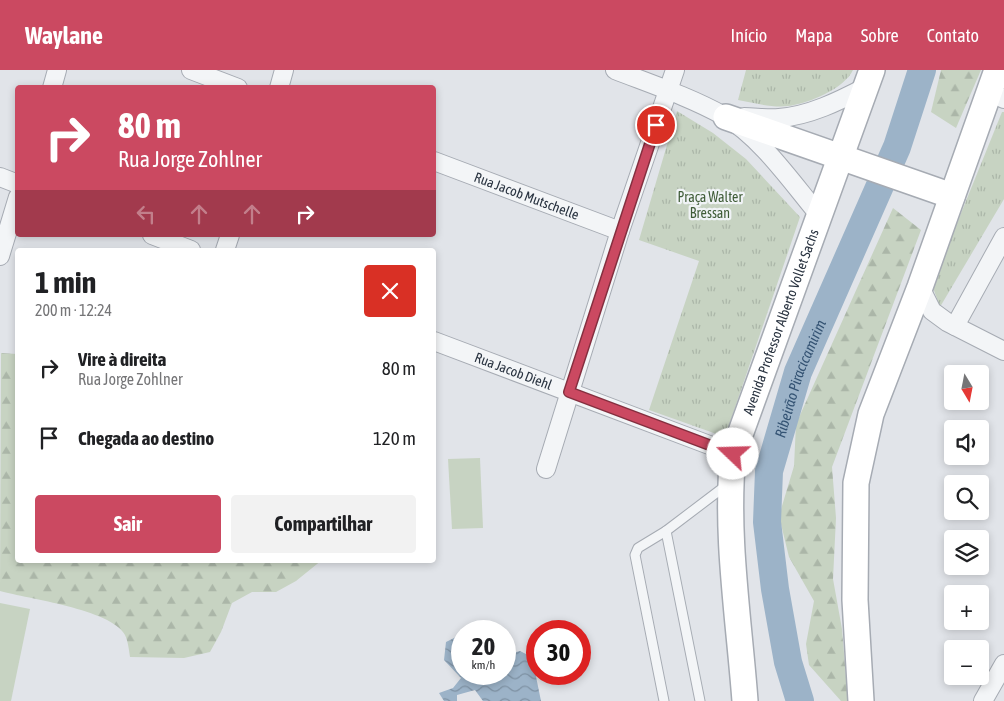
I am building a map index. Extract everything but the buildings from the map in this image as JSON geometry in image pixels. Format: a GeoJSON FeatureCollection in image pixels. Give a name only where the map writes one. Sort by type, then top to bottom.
{"type":"FeatureCollection","features":[{"type":"Feature","properties":{"kind":"main road","name":"Avenida Professor Alberto Vollet Sachs"},"geometry":{"type":"LineString","coordinates":[[745,701],[732,539],[730,482],[733,454],[869,79]]}},
{"type":"Feature","properties":{"kind":"main road"},"geometry":{"type":"LineString","coordinates":[[861,701],[855,600],[856,483],[871,414],[920,287],[952,196],[997,87]]}},
{"type":"Feature","properties":{"kind":"main road"},"geometry":{"type":"LineString","coordinates":[[726,117],[952,196]]}},
{"type":"Feature","properties":{"kind":"street"},"geometry":{"type":"LineString","coordinates":[[53,85],[57,70]]}},
{"type":"Feature","properties":{"kind":"street"},"geometry":{"type":"LineString","coordinates":[[191,70],[230,85]]}},
{"type":"Feature","properties":{"kind":"street"},"geometry":{"type":"LineString","coordinates":[[280,85],[284,70]]}},
{"type":"Feature","properties":{"kind":"street"},"geometry":{"type":"LineString","coordinates":[[615,70],[668,90],[726,117],[781,168],[820,216]]}},
{"type":"Feature","properties":{"kind":"street"},"geometry":{"type":"LineString","coordinates":[[546,468],[620,231],[675,70]]}},
{"type":"Feature","properties":{"kind":"street"},"geometry":{"type":"LineString","coordinates":[[726,117],[779,118],[804,114],[839,101],[869,79]]}},
{"type":"Feature","properties":{"kind":"street","name":"Rua Jacob Mutschelle"},"geometry":{"type":"LineString","coordinates":[[436,162],[620,231]]}},
{"type":"Feature","properties":{"kind":"street"},"geometry":{"type":"LineString","coordinates":[[0,177],[15,183]]}},
{"type":"Feature","properties":{"kind":"street"},"geometry":{"type":"LineString","coordinates":[[0,256],[15,207]]}},
{"type":"Feature","properties":{"kind":"street"},"geometry":{"type":"LineString","coordinates":[[157,237],[186,248]]}},
{"type":"Feature","properties":{"kind":"street"},"geometry":{"type":"LineString","coordinates":[[955,326],[1004,238]]}},
{"type":"Feature","properties":{"kind":"street"},"geometry":{"type":"LineString","coordinates":[[920,287],[932,311],[955,326],[1004,351]]}},
{"type":"Feature","properties":{"kind":"street","name":"Rua Jacob Diehl"},"geometry":{"type":"LineString","coordinates":[[436,342],[733,454]]}},
{"type":"Feature","properties":{"kind":"street"},"geometry":{"type":"LineString","coordinates":[[983,701],[1004,664]]}},
{"type":"Feature","properties":{"kind":"lane"},"geometry":{"type":"LineString","coordinates":[[664,701],[635,555],[638,548],[666,531],[730,482]]}},
{"type":"Feature","properties":{"kind":"lane"},"geometry":{"type":"LineString","coordinates":[[666,531],[700,701]]}},
{"type":"Feature","properties":{"kind":"green space"},"geometry":{"type":"Polygon","coordinates":[[[746,70],[853,70],[842,83],[825,94],[806,102],[789,106],[776,106],[738,100],[746,70]]]}},
{"type":"Feature","properties":{"kind":"green space"},"geometry":{"type":"Polygon","coordinates":[[[941,70],[981,70],[956,128],[931,112],[941,70]]]}},
{"type":"Feature","properties":{"kind":"green space","name":"Praça Walter Bressan"},"geometry":{"type":"Polygon","coordinates":[[[677,111],[713,133],[746,159],[800,217],[725,437],[649,410],[699,261],[639,240],[677,111]]]}},
{"type":"Feature","properties":{"kind":"green space"},"geometry":{"type":"Polygon","coordinates":[[[1002,112],[1004,112],[1004,199],[940,307],[932,285],[1002,112]]]}},
{"type":"Feature","properties":{"kind":"green space"},"geometry":{"type":"Polygon","coordinates":[[[893,208],[921,230],[832,467],[836,518],[833,579],[842,629],[848,701],[841,701],[809,665],[806,644],[814,601],[789,557],[779,516],[794,466],[796,424],[893,208]]]}},
{"type":"Feature","properties":{"kind":"green space"},"geometry":{"type":"Polygon","coordinates":[[[1,353],[15,354],[15,563],[318,563],[296,581],[276,592],[252,592],[232,603],[221,632],[210,652],[184,658],[130,657],[125,635],[117,626],[104,618],[68,606],[0,591],[1,353]]]}},
{"type":"Feature","properties":{"kind":"green space"},"geometry":{"type":"Polygon","coordinates":[[[480,458],[483,528],[452,529],[448,459],[480,458]]]}},
{"type":"Feature","properties":{"kind":"green space"},"geometry":{"type":"Polygon","coordinates":[[[0,603],[30,609],[11,701],[0,701],[0,603]]]}},
{"type":"Feature","properties":{"kind":"water"},"geometry":{"type":"Polygon","coordinates":[[[451,640],[451,667],[444,660],[446,642],[451,640]]]}},
{"type":"Feature","properties":{"kind":"water"},"geometry":{"type":"Polygon","coordinates":[[[520,651],[526,654],[526,685],[538,685],[541,701],[483,701],[475,690],[457,695],[457,701],[444,701],[439,693],[453,688],[455,685],[516,685],[516,652],[520,651]]]}},
{"type":"Feature","properties":{"kind":"waterway","name":"Ribeirão Piracicamirim"},"geometry":{"type":"LineString","coordinates":[[800,701],[788,662],[775,589],[767,522],[769,471],[798,372],[897,147],[922,70]]}},
{"type":"Feature","properties":{"kind":"route"},"geometry":{"type":"LineString","coordinates":[[656,125],[569,392],[733,454]]}}]}
